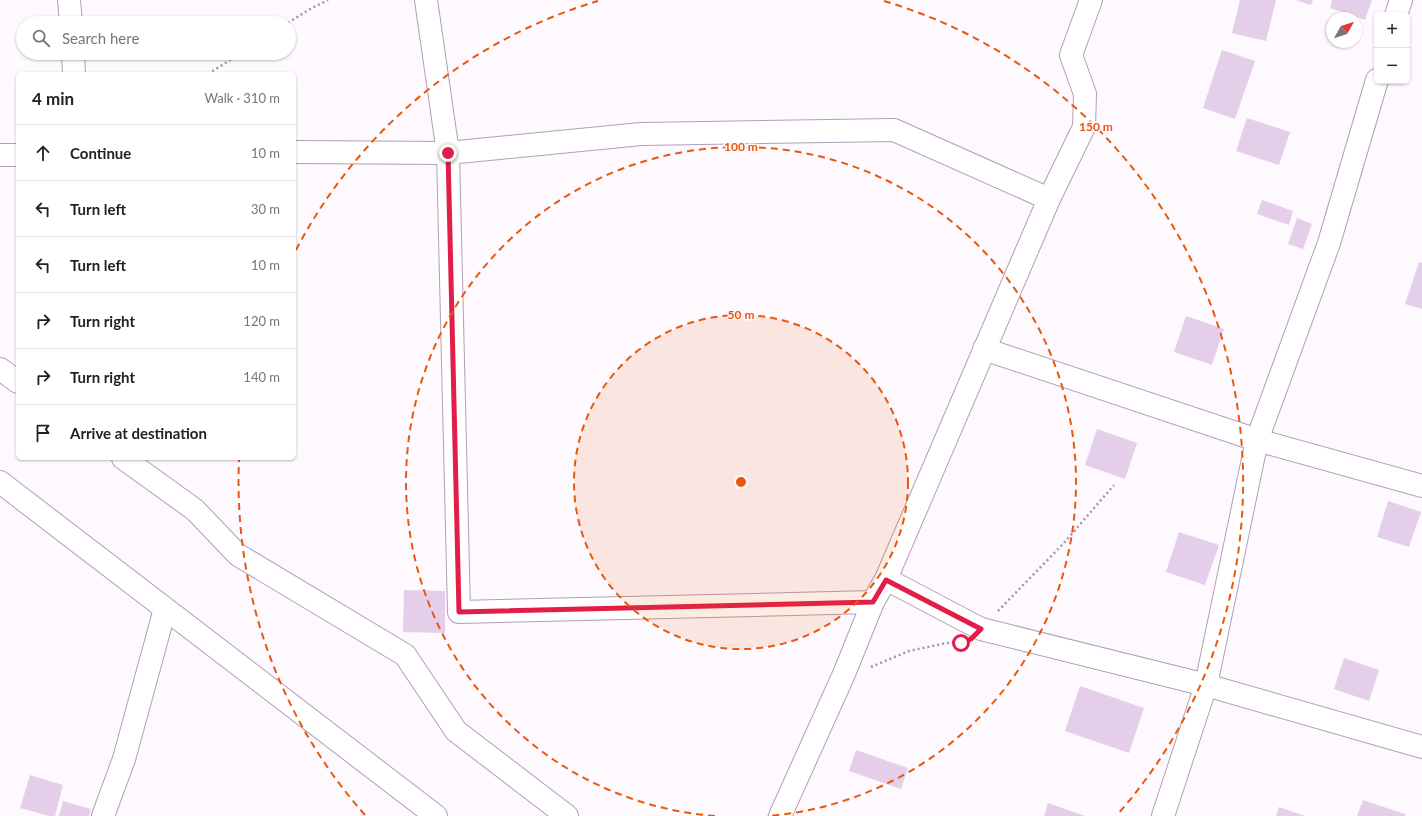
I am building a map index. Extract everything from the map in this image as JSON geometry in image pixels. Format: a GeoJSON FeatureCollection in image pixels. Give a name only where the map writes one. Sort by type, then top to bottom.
{"type":"FeatureCollection","features":[{"type":"Feature","properties":{"kind":"street"},"geometry":{"type":"LineString","coordinates":[[69,0],[70,16]]}},
{"type":"Feature","properties":{"kind":"street"},"geometry":{"type":"LineString","coordinates":[[426,0],[448,153],[459,612],[873,602]]}},
{"type":"Feature","properties":{"kind":"street"},"geometry":{"type":"LineString","coordinates":[[780,816],[844,674],[873,602],[886,580],[1049,199],[1084,127],[1085,94],[1071,55],[1091,0]]}},
{"type":"Feature","properties":{"kind":"street"},"geometry":{"type":"LineString","coordinates":[[1397,12],[1401,0]]}},
{"type":"Feature","properties":{"kind":"street"},"geometry":{"type":"LineString","coordinates":[[73,60],[74,72]]}},
{"type":"Feature","properties":{"kind":"street"},"geometry":{"type":"LineString","coordinates":[[1163,816],[1206,685],[1257,440],[1329,243],[1376,84]]}},
{"type":"Feature","properties":{"kind":"street"},"geometry":{"type":"LineString","coordinates":[[296,152],[448,153],[641,134],[894,130],[1049,199]]}},
{"type":"Feature","properties":{"kind":"street"},"geometry":{"type":"LineString","coordinates":[[0,155],[16,155]]}},
{"type":"Feature","properties":{"kind":"street"},"geometry":{"type":"LineString","coordinates":[[984,349],[1257,440],[1422,486]]}},
{"type":"Feature","properties":{"kind":"street"},"geometry":{"type":"LineString","coordinates":[[0,369],[16,381]]}},
{"type":"Feature","properties":{"kind":"street"},"geometry":{"type":"LineString","coordinates":[[126,460],[194,510],[238,555],[405,655],[456,731],[567,816]]}},
{"type":"Feature","properties":{"kind":"street"},"geometry":{"type":"LineString","coordinates":[[0,482],[436,816]]}},
{"type":"Feature","properties":{"kind":"street"},"geometry":{"type":"LineString","coordinates":[[886,580],[981,629],[1206,685],[1422,747]]}},
{"type":"Feature","properties":{"kind":"street"},"geometry":{"type":"LineString","coordinates":[[103,816],[124,759],[165,609]]}},
{"type":"Feature","properties":{"kind":"path"},"geometry":{"type":"LineString","coordinates":[[296,18],[328,0]]}},
{"type":"Feature","properties":{"kind":"path"},"geometry":{"type":"LineString","coordinates":[[211,72],[230,60]]}},
{"type":"Feature","properties":{"kind":"path"},"geometry":{"type":"LineString","coordinates":[[844,674],[878,665],[909,651],[946,643],[961,643],[971,639],[1063,544],[1114,485]]}},
{"type":"Feature","properties":{"kind":"building"},"geometry":{"type":"Polygon","coordinates":[[[1240,0],[1276,0],[1266,41],[1232,33],[1240,0]]]}},
{"type":"Feature","properties":{"kind":"building"},"geometry":{"type":"Polygon","coordinates":[[[1296,0],[1313,0],[1311,5],[1296,0]]]}},
{"type":"Feature","properties":{"kind":"building"},"geometry":{"type":"Polygon","coordinates":[[[1332,0],[1372,0],[1365,20],[1362,19],[1362,12],[1342,12],[1330,8],[1332,0]]]}},
{"type":"Feature","properties":{"kind":"building"},"geometry":{"type":"Polygon","coordinates":[[[1222,50],[1255,61],[1235,119],[1203,108],[1222,50]]]}},
{"type":"Feature","properties":{"kind":"building"},"geometry":{"type":"Polygon","coordinates":[[[1247,118],[1290,132],[1279,165],[1236,151],[1247,118]]]}},
{"type":"Feature","properties":{"kind":"building"},"geometry":{"type":"Polygon","coordinates":[[[1262,200],[1293,211],[1289,225],[1257,214],[1262,200]]]}},
{"type":"Feature","properties":{"kind":"building"},"geometry":{"type":"Polygon","coordinates":[[[1297,218],[1312,224],[1303,249],[1288,244],[1297,218]]]}},
{"type":"Feature","properties":{"kind":"building"},"geometry":{"type":"Polygon","coordinates":[[[1419,262],[1422,263],[1422,309],[1405,304],[1419,262]]]}},
{"type":"Feature","properties":{"kind":"building"},"geometry":{"type":"Polygon","coordinates":[[[1186,316],[1224,329],[1212,365],[1174,352],[1186,316]]]}},
{"type":"Feature","properties":{"kind":"building"},"geometry":{"type":"Polygon","coordinates":[[[1097,429],[1137,443],[1125,479],[1085,465],[1097,429]]]}},
{"type":"Feature","properties":{"kind":"building"},"geometry":{"type":"Polygon","coordinates":[[[1388,501],[1421,512],[1409,547],[1377,537],[1388,501]]]}},
{"type":"Feature","properties":{"kind":"building"},"geometry":{"type":"Polygon","coordinates":[[[1179,532],[1219,545],[1205,585],[1166,572],[1179,532]]]}},
{"type":"Feature","properties":{"kind":"building"},"geometry":{"type":"Polygon","coordinates":[[[404,590],[445,591],[445,633],[403,632],[404,590]]]}},
{"type":"Feature","properties":{"kind":"building"},"geometry":{"type":"Polygon","coordinates":[[[1344,658],[1379,670],[1369,701],[1334,689],[1344,658]]]}},
{"type":"Feature","properties":{"kind":"building"},"geometry":{"type":"Polygon","coordinates":[[[1080,686],[1144,708],[1129,753],[1065,731],[1080,686]]]}},
{"type":"Feature","properties":{"kind":"building"},"geometry":{"type":"Polygon","coordinates":[[[856,750],[908,768],[901,789],[849,771],[856,750]]]}},
{"type":"Feature","properties":{"kind":"building"},"geometry":{"type":"Polygon","coordinates":[[[30,775],[63,785],[55,816],[49,816],[20,808],[30,775]]]}},
{"type":"Feature","properties":{"kind":"building"},"geometry":{"type":"Polygon","coordinates":[[[1363,800],[1405,814],[1405,816],[1357,816],[1363,800]]]}},
{"type":"Feature","properties":{"kind":"building"},"geometry":{"type":"Polygon","coordinates":[[[63,801],[91,809],[89,816],[59,816],[63,801]]]}},
{"type":"Feature","properties":{"kind":"building"},"geometry":{"type":"Polygon","coordinates":[[[1048,803],[1085,816],[1044,816],[1048,803]]]}},
{"type":"Feature","properties":{"kind":"building"},"geometry":{"type":"Polygon","coordinates":[[[1279,807],[1305,816],[1276,816],[1279,807]]]}},
{"type":"Feature","properties":{"kind":"route"},"geometry":{"type":"LineString","coordinates":[[448,153],[459,612],[873,602],[886,580],[981,629],[971,639],[961,643]]}}]}
